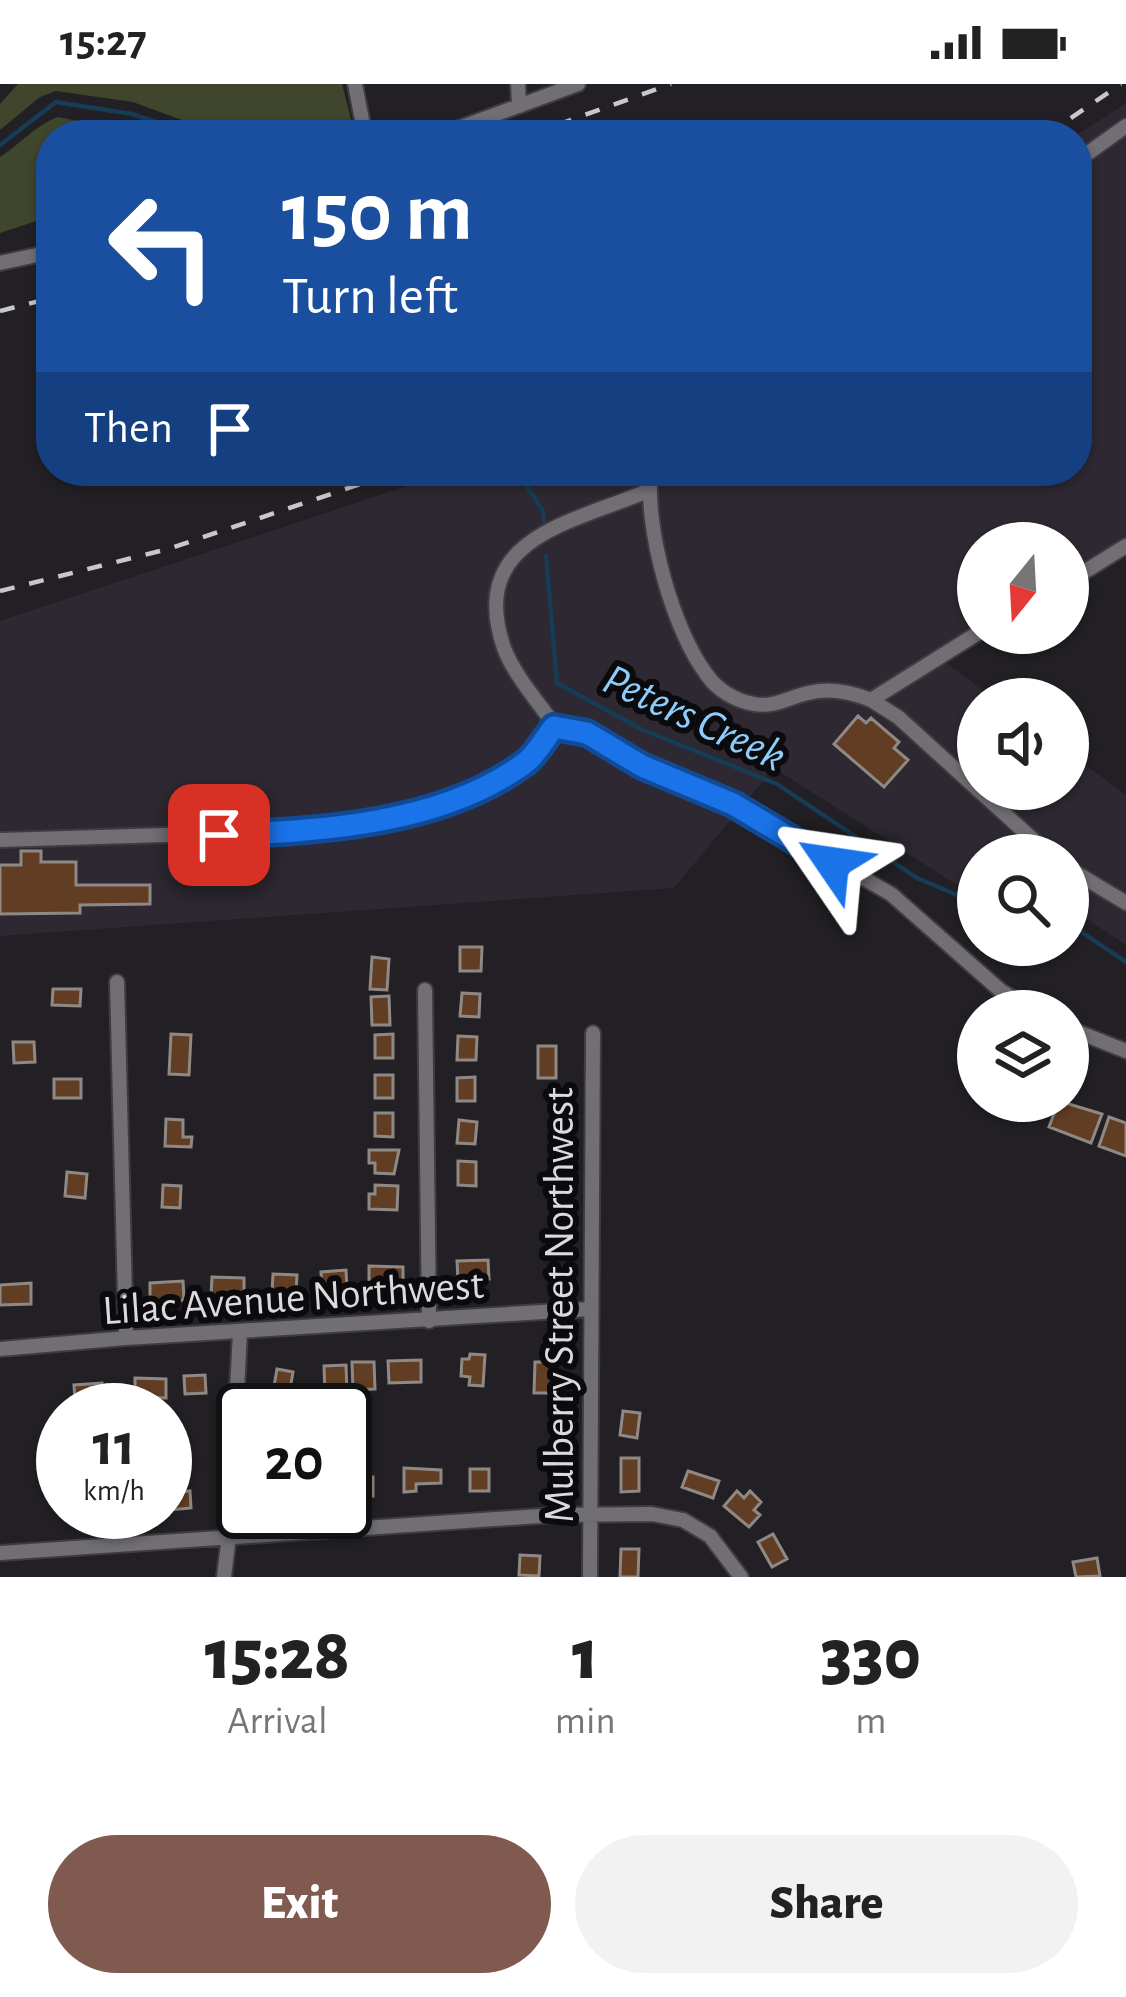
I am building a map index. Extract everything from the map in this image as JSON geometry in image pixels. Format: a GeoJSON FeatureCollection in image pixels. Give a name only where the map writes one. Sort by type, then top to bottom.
{"type":"FeatureCollection","features":[{"type":"Feature","properties":{"kind":"street"},"geometry":{"type":"LineString","coordinates":[[355,84],[362,120]]}},
{"type":"Feature","properties":{"kind":"street"},"geometry":{"type":"LineString","coordinates":[[518,84],[519,106]]}},
{"type":"Feature","properties":{"kind":"street"},"geometry":{"type":"LineString","coordinates":[[481,120],[578,84]]}},
{"type":"Feature","properties":{"kind":"street"},"geometry":{"type":"LineString","coordinates":[[1092,150],[1126,126]]}},
{"type":"Feature","properties":{"kind":"street"},"geometry":{"type":"LineString","coordinates":[[0,263],[36,255]]}},
{"type":"Feature","properties":{"kind":"street"},"geometry":{"type":"LineString","coordinates":[[650,486],[656,535],[680,623],[708,677],[723,691],[768,705],[819,691],[854,693],[872,700],[898,717],[1027,834]]}},
{"type":"Feature","properties":{"kind":"street"},"geometry":{"type":"LineString","coordinates":[[650,490],[572,519],[525,543],[504,570],[495,605],[505,652],[554,727],[587,733],[642,766],[733,804],[892,895],[1000,990]]}},
{"type":"Feature","properties":{"kind":"street"},"geometry":{"type":"LineString","coordinates":[[1089,569],[1126,546]]}},
{"type":"Feature","properties":{"kind":"street"},"geometry":{"type":"LineString","coordinates":[[872,700],[957,646]]}},
{"type":"Feature","properties":{"kind":"street"},"geometry":{"type":"LineString","coordinates":[[0,840],[332,830],[468,796],[529,760],[554,727]]}},
{"type":"Feature","properties":{"kind":"street"},"geometry":{"type":"LineString","coordinates":[[1089,881],[1126,903]]}},
{"type":"Feature","properties":{"kind":"street"},"geometry":{"type":"LineString","coordinates":[[117,982],[126,1338]]}},
{"type":"Feature","properties":{"kind":"street"},"geometry":{"type":"LineString","coordinates":[[424,990],[429,1321]]}},
{"type":"Feature","properties":{"kind":"street","name":"Mulberry Street Northwest"},"geometry":{"type":"LineString","coordinates":[[590,1577],[593,1033]]}},
{"type":"Feature","properties":{"kind":"street"},"geometry":{"type":"LineString","coordinates":[[1089,1036],[1126,1051]]}},
{"type":"Feature","properties":{"kind":"street","name":"Lilac Avenue Northwest"},"geometry":{"type":"LineString","coordinates":[[0,1349],[590,1309]]}},
{"type":"Feature","properties":{"kind":"street"},"geometry":{"type":"LineString","coordinates":[[237,1383],[240,1332]]}},
{"type":"Feature","properties":{"kind":"street"},"geometry":{"type":"LineString","coordinates":[[372,1529],[652,1514],[683,1520],[710,1536],[741,1577]]}},
{"type":"Feature","properties":{"kind":"street"},"geometry":{"type":"LineString","coordinates":[[0,1553],[227,1539],[224,1577]]}},
{"type":"Feature","properties":{"kind":"shaded area"},"geometry":{"type":"Polygon","coordinates":[[[1126,103],[1126,546],[1089,570],[1089,522],[957,522],[960,654],[946,663],[966,678],[957,678],[957,810],[1089,810],[1089,768],[1126,795],[1126,945],[1089,921],[1089,834],[957,834],[957,885],[774,768],[674,888],[0,936],[0,621],[407,486],[1092,486],[1092,125],[1126,103]]]}},
{"type":"Feature","properties":{"kind":"green space"},"geometry":{"type":"Polygon","coordinates":[[[18,84],[342,84],[351,120],[182,120],[133,102],[56,91],[40,97],[0,130],[0,104],[18,84]]]}},
{"type":"Feature","properties":{"kind":"green space"},"geometry":{"type":"Polygon","coordinates":[[[36,130],[36,221],[0,233],[0,157],[36,130]]]}},
{"type":"Feature","properties":{"kind":"building"},"geometry":{"type":"Polygon","coordinates":[[[858,716],[866,723],[871,718],[899,742],[894,748],[908,760],[884,787],[834,744],[858,716]]]}},
{"type":"Feature","properties":{"kind":"building"},"geometry":{"type":"Polygon","coordinates":[[[21,851],[41,851],[41,862],[76,862],[76,885],[150,885],[150,904],[80,905],[80,913],[0,914],[0,865],[21,865],[21,851]]]}},
{"type":"Feature","properties":{"kind":"building"},"geometry":{"type":"Polygon","coordinates":[[[460,947],[482,947],[481,971],[460,971],[460,947]]]}},
{"type":"Feature","properties":{"kind":"building"},"geometry":{"type":"Polygon","coordinates":[[[372,957],[389,959],[387,990],[370,989],[372,957]]]}},
{"type":"Feature","properties":{"kind":"building"},"geometry":{"type":"Polygon","coordinates":[[[53,989],[81,989],[80,1006],[52,1005],[53,989]]]}},
{"type":"Feature","properties":{"kind":"building"},"geometry":{"type":"Polygon","coordinates":[[[462,993],[480,994],[479,1017],[460,1016],[462,993]]]}},
{"type":"Feature","properties":{"kind":"building"},"geometry":{"type":"Polygon","coordinates":[[[389,996],[390,1025],[372,1025],[371,997],[389,996]]]}},
{"type":"Feature","properties":{"kind":"building"},"geometry":{"type":"Polygon","coordinates":[[[171,1034],[191,1035],[189,1075],[169,1074],[171,1034]]]}},
{"type":"Feature","properties":{"kind":"building"},"geometry":{"type":"Polygon","coordinates":[[[393,1034],[393,1058],[375,1058],[375,1035],[393,1034]]]}},
{"type":"Feature","properties":{"kind":"building"},"geometry":{"type":"Polygon","coordinates":[[[458,1036],[477,1037],[476,1060],[457,1060],[458,1036]]]}},
{"type":"Feature","properties":{"kind":"building"},"geometry":{"type":"Polygon","coordinates":[[[13,1042],[34,1042],[35,1062],[14,1063],[13,1042]]]}},
{"type":"Feature","properties":{"kind":"building"},"geometry":{"type":"Polygon","coordinates":[[[538,1046],[556,1046],[556,1078],[538,1078],[538,1046]]]}},
{"type":"Feature","properties":{"kind":"building"},"geometry":{"type":"Polygon","coordinates":[[[375,1075],[393,1075],[393,1098],[375,1098],[375,1075]]]}},
{"type":"Feature","properties":{"kind":"building"},"geometry":{"type":"Polygon","coordinates":[[[475,1077],[475,1101],[457,1101],[457,1078],[475,1077]]]}},
{"type":"Feature","properties":{"kind":"building"},"geometry":{"type":"Polygon","coordinates":[[[54,1079],[81,1079],[81,1098],[54,1098],[54,1079]]]}},
{"type":"Feature","properties":{"kind":"building"},"geometry":{"type":"Polygon","coordinates":[[[1089,1110],[1102,1114],[1091,1143],[1049,1127],[1051,1122],[1089,1122],[1089,1110]]]}},
{"type":"Feature","properties":{"kind":"building"},"geometry":{"type":"Polygon","coordinates":[[[375,1113],[393,1113],[393,1137],[375,1136],[375,1113]]]}},
{"type":"Feature","properties":{"kind":"building"},"geometry":{"type":"Polygon","coordinates":[[[1109,1117],[1126,1123],[1126,1156],[1099,1146],[1109,1117]]]}},
{"type":"Feature","properties":{"kind":"building"},"geometry":{"type":"Polygon","coordinates":[[[166,1119],[183,1120],[183,1137],[192,1137],[191,1147],[165,1146],[166,1119]]]}},
{"type":"Feature","properties":{"kind":"building"},"geometry":{"type":"Polygon","coordinates":[[[459,1120],[477,1122],[475,1144],[457,1143],[459,1120]]]}},
{"type":"Feature","properties":{"kind":"building"},"geometry":{"type":"Polygon","coordinates":[[[369,1150],[399,1150],[394,1174],[375,1173],[369,1150]]]}},
{"type":"Feature","properties":{"kind":"building"},"geometry":{"type":"Polygon","coordinates":[[[458,1161],[476,1162],[476,1186],[458,1185],[458,1161]]]}},
{"type":"Feature","properties":{"kind":"building"},"geometry":{"type":"Polygon","coordinates":[[[67,1172],[87,1174],[85,1198],[65,1196],[67,1172]]]}},
{"type":"Feature","properties":{"kind":"building"},"geometry":{"type":"Polygon","coordinates":[[[163,1185],[181,1186],[180,1208],[162,1207],[163,1185]]]}},
{"type":"Feature","properties":{"kind":"building"},"geometry":{"type":"Polygon","coordinates":[[[375,1185],[398,1186],[397,1210],[369,1209],[369,1194],[375,1194],[375,1185]]]}},
{"type":"Feature","properties":{"kind":"building"},"geometry":{"type":"Polygon","coordinates":[[[488,1260],[489,1279],[458,1280],[457,1261],[488,1260]]]}},
{"type":"Feature","properties":{"kind":"building"},"geometry":{"type":"Polygon","coordinates":[[[369,1266],[403,1267],[403,1287],[369,1286],[369,1266]]]}},
{"type":"Feature","properties":{"kind":"building"},"geometry":{"type":"Polygon","coordinates":[[[346,1270],[347,1289],[322,1290],[321,1272],[346,1270]]]}},
{"type":"Feature","properties":{"kind":"building"},"geometry":{"type":"Polygon","coordinates":[[[273,1274],[297,1275],[296,1293],[272,1292],[273,1274]]]}},
{"type":"Feature","properties":{"kind":"building"},"geometry":{"type":"Polygon","coordinates":[[[212,1277],[244,1278],[244,1297],[211,1296],[212,1277]]]}},
{"type":"Feature","properties":{"kind":"building"},"geometry":{"type":"Polygon","coordinates":[[[183,1281],[184,1300],[150,1302],[150,1283],[183,1281]]]}},
{"type":"Feature","properties":{"kind":"building"},"geometry":{"type":"Polygon","coordinates":[[[31,1283],[31,1304],[0,1305],[0,1285],[31,1283]]]}},
{"type":"Feature","properties":{"kind":"building"},"geometry":{"type":"Polygon","coordinates":[[[470,1354],[485,1355],[483,1386],[469,1385],[470,1377],[461,1376],[462,1359],[469,1359],[470,1354]]]}},
{"type":"Feature","properties":{"kind":"building"},"geometry":{"type":"Polygon","coordinates":[[[421,1360],[421,1382],[389,1383],[388,1361],[421,1360]]]}},
{"type":"Feature","properties":{"kind":"building"},"geometry":{"type":"Polygon","coordinates":[[[352,1362],[374,1362],[375,1389],[372,1383],[353,1383],[352,1362]]]}},
{"type":"Feature","properties":{"kind":"building"},"geometry":{"type":"Polygon","coordinates":[[[535,1362],[552,1362],[551,1393],[534,1393],[535,1362]]]}},
{"type":"Feature","properties":{"kind":"building"},"geometry":{"type":"Polygon","coordinates":[[[346,1365],[347,1383],[325,1383],[324,1366],[346,1365]]]}},
{"type":"Feature","properties":{"kind":"building"},"geometry":{"type":"Polygon","coordinates":[[[277,1369],[293,1372],[291,1383],[275,1383],[277,1369]]]}},
{"type":"Feature","properties":{"kind":"building"},"geometry":{"type":"Polygon","coordinates":[[[205,1375],[206,1393],[192,1394],[192,1383],[184,1383],[184,1376],[205,1375]]]}},
{"type":"Feature","properties":{"kind":"building"},"geometry":{"type":"Polygon","coordinates":[[[135,1378],[166,1379],[166,1383],[135,1383],[135,1378]]]}},
{"type":"Feature","properties":{"kind":"building"},"geometry":{"type":"Polygon","coordinates":[[[623,1411],[640,1413],[637,1438],[620,1435],[623,1411]]]}},
{"type":"Feature","properties":{"kind":"building"},"geometry":{"type":"Polygon","coordinates":[[[621,1458],[639,1458],[639,1491],[621,1492],[621,1458]]]}},
{"type":"Feature","properties":{"kind":"building"},"geometry":{"type":"Polygon","coordinates":[[[404,1468],[441,1470],[441,1483],[416,1484],[416,1491],[404,1492],[404,1468]]]}},
{"type":"Feature","properties":{"kind":"building"},"geometry":{"type":"Polygon","coordinates":[[[470,1469],[489,1469],[489,1491],[470,1491],[470,1469]]]}},
{"type":"Feature","properties":{"kind":"building"},"geometry":{"type":"Polygon","coordinates":[[[688,1471],[719,1481],[713,1498],[682,1487],[688,1471]]]}},
{"type":"Feature","properties":{"kind":"building"},"geometry":{"type":"Polygon","coordinates":[[[737,1491],[744,1498],[750,1491],[761,1502],[754,1510],[760,1515],[749,1527],[724,1506],[737,1491]]]}},
{"type":"Feature","properties":{"kind":"building"},"geometry":{"type":"Polygon","coordinates":[[[773,1534],[787,1559],[772,1567],[758,1542],[773,1534]]]}},
{"type":"Feature","properties":{"kind":"building"},"geometry":{"type":"Polygon","coordinates":[[[621,1549],[639,1549],[638,1577],[620,1577],[621,1549]]]}},
{"type":"Feature","properties":{"kind":"building"},"geometry":{"type":"Polygon","coordinates":[[[520,1555],[540,1556],[539,1576],[519,1575],[520,1555]]]}},
{"type":"Feature","properties":{"kind":"building"},"geometry":{"type":"Polygon","coordinates":[[[1097,1558],[1100,1576],[1076,1577],[1073,1562],[1097,1558]]]}},
{"type":"Feature","properties":{"kind":"waterway","name":"Peters Creek"},"geometry":{"type":"LineString","coordinates":[[0,145],[56,102],[150,120]]}},
{"type":"Feature","properties":{"kind":"waterway","name":"Peters Creek"},"geometry":{"type":"LineString","coordinates":[[527,486],[544,521]]}},
{"type":"Feature","properties":{"kind":"waterway","name":"Peters Creek"},"geometry":{"type":"LineString","coordinates":[[546,556],[557,683],[643,730],[777,784],[917,878],[957,895]]}},
{"type":"Feature","properties":{"kind":"waterway","name":"Peters Creek"},"geometry":{"type":"LineString","coordinates":[[1089,937],[1126,962]]}},
{"type":"Feature","properties":{"kind":"railway"},"geometry":{"type":"LineString","coordinates":[[571,120],[671,84]]}},
{"type":"Feature","properties":{"kind":"railway"},"geometry":{"type":"LineString","coordinates":[[1068,120],[1121,84]]}},
{"type":"Feature","properties":{"kind":"railway"},"geometry":{"type":"LineString","coordinates":[[0,311],[36,302]]}},
{"type":"Feature","properties":{"kind":"railway"},"geometry":{"type":"LineString","coordinates":[[0,591],[168,549],[355,486]]}},
{"type":"Feature","properties":{"kind":"route"},"geometry":{"type":"LineString","coordinates":[[219,835],[332,830],[468,796],[529,760],[554,727],[587,733],[642,766],[733,804],[832,863]]}}]}
